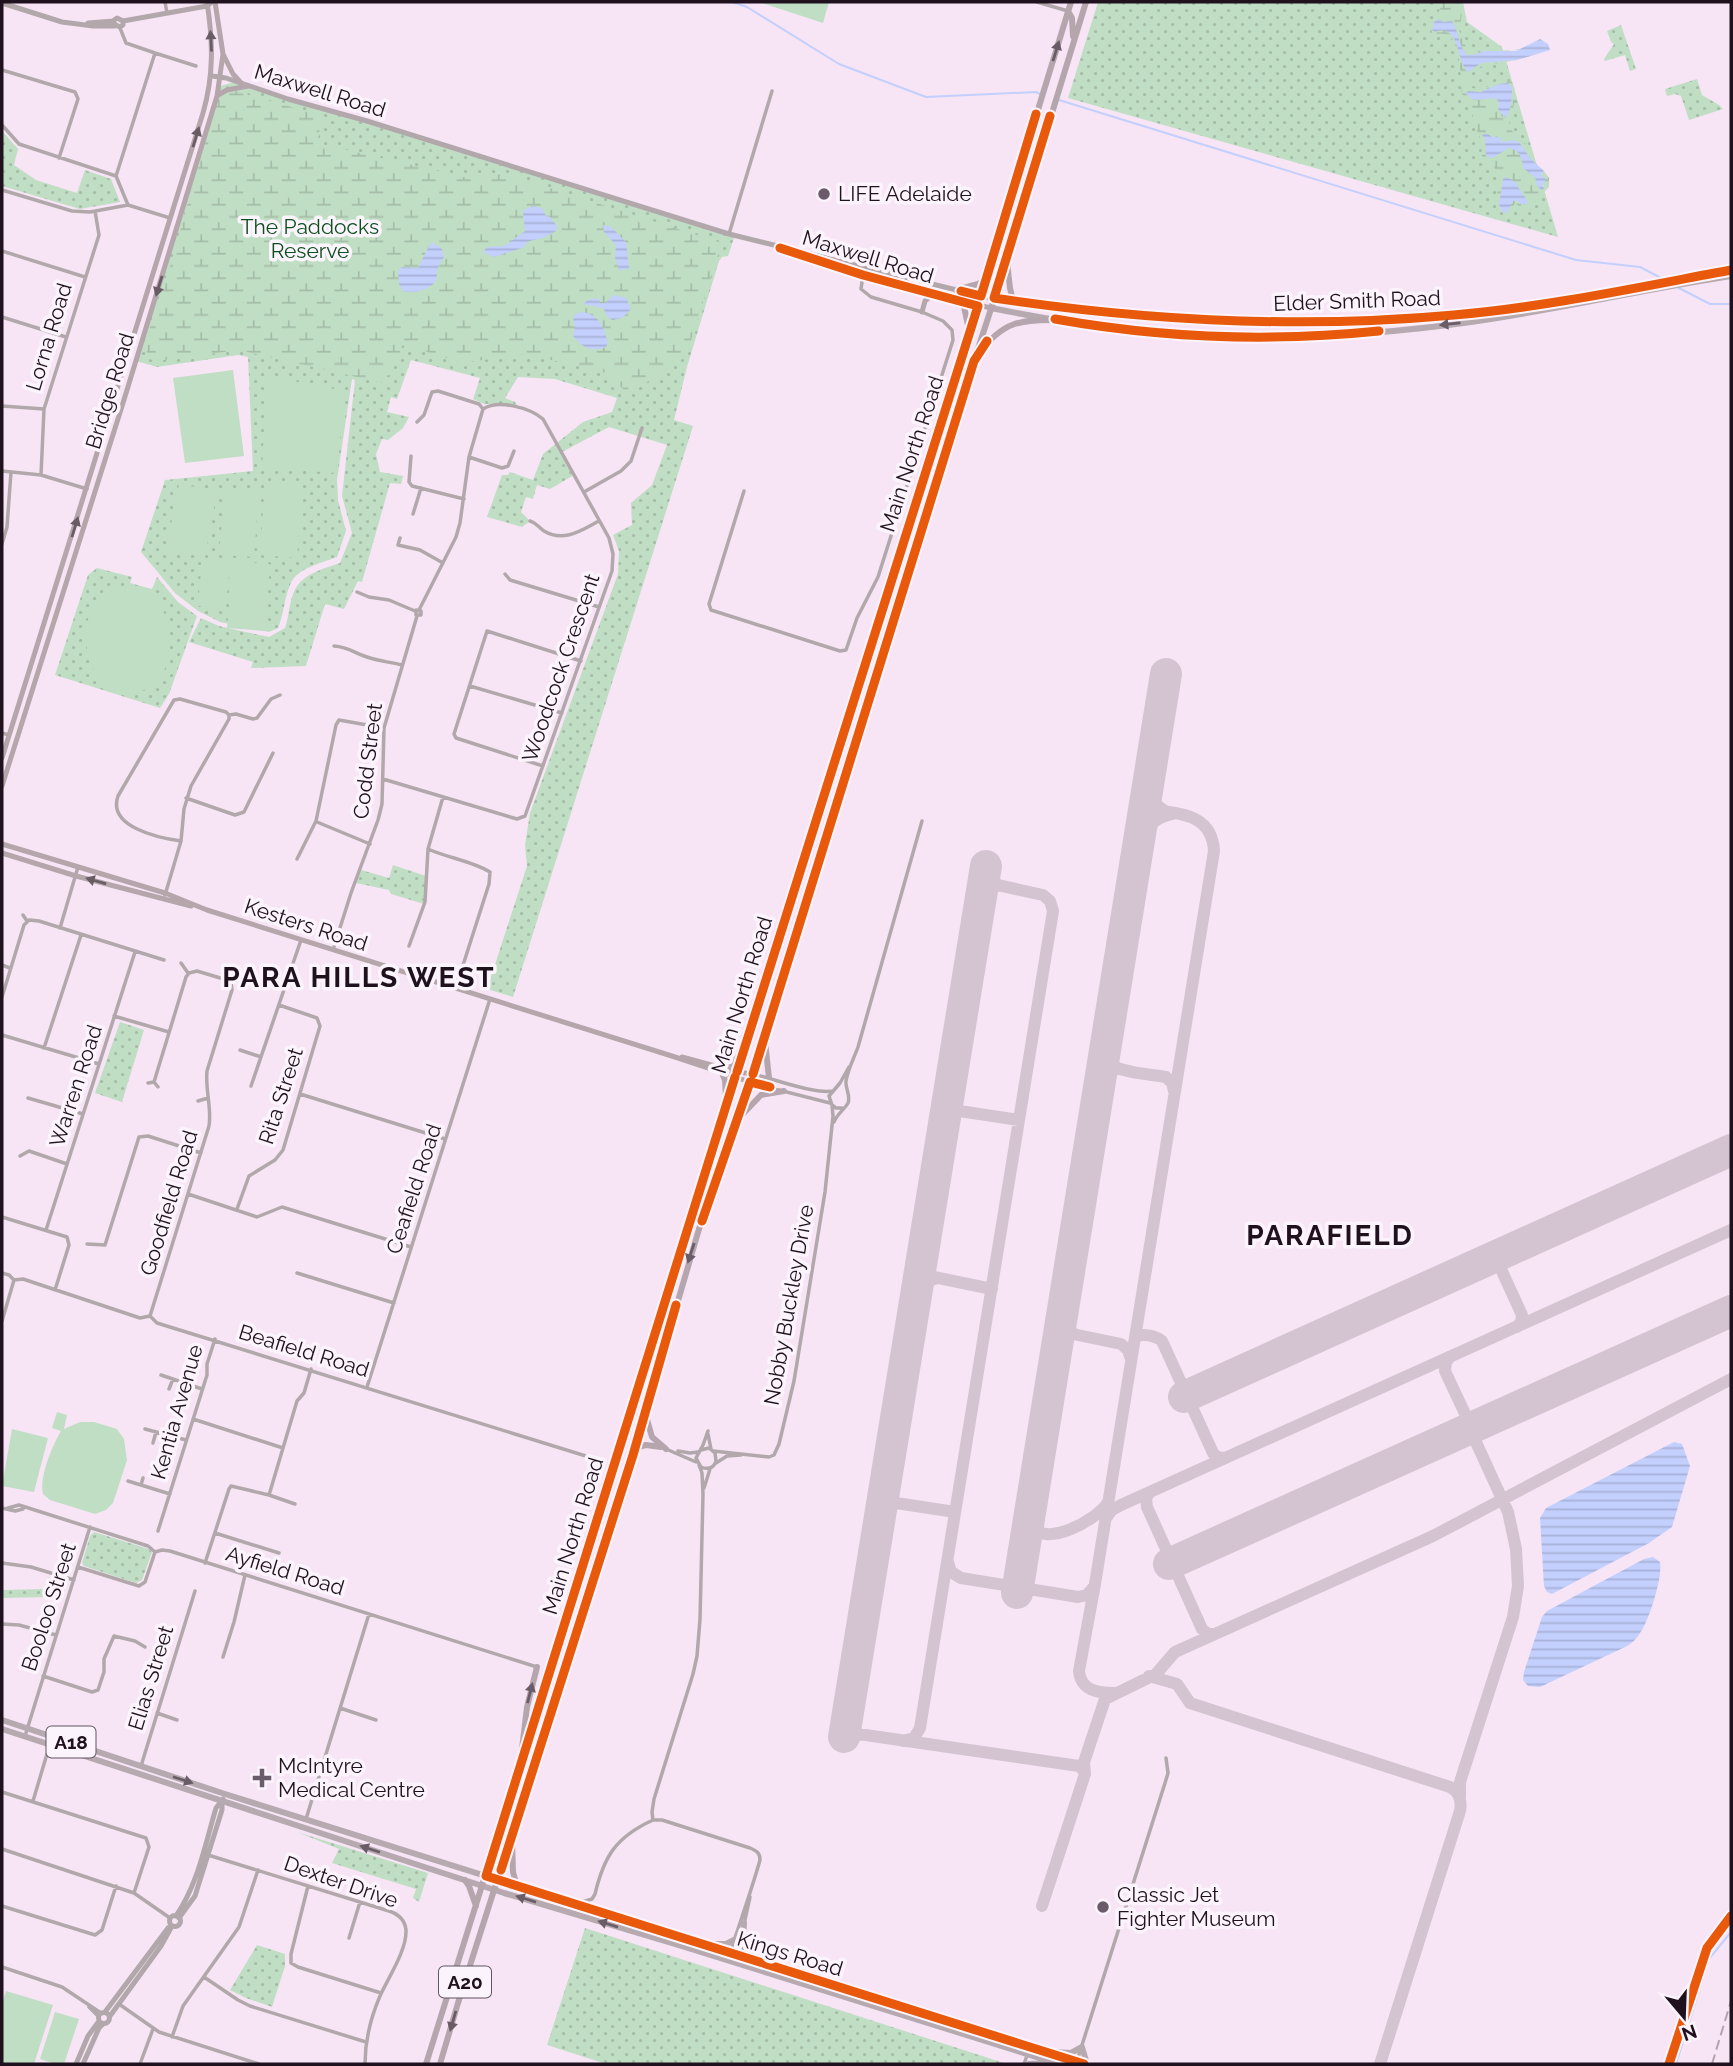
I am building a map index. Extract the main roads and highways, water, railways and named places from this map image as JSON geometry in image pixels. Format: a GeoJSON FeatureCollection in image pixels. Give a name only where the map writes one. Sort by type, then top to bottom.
{"type":"FeatureCollection","features":[{"type":"Feature","properties":{"kind":"highway","name":"Main North Road"},"geometry":{"type":"LineString","coordinates":[[426,2064],[1071,2]]}},
{"type":"Feature","properties":{"kind":"highway","name":"Main North Road"},"geometry":{"type":"LineString","coordinates":[[440,2064],[633,1455],[695,1241],[753,1074],[1085,2]]}},
{"type":"Feature","properties":{"kind":"highway"},"geometry":{"type":"LineString","coordinates":[[1074,40],[1072,18],[1068,11],[1076,10],[1085,2]]}},
{"type":"Feature","properties":{"kind":"highway"},"geometry":{"type":"LineString","coordinates":[[1007,260],[1013,301]]}},
{"type":"Feature","properties":{"kind":"highway"},"geometry":{"type":"LineString","coordinates":[[956,290],[978,285],[986,279]]}},
{"type":"Feature","properties":{"kind":"highway"},"geometry":{"type":"LineString","coordinates":[[963,302],[969,332]]}},
{"type":"Feature","properties":{"kind":"highway"},"geometry":{"type":"LineString","coordinates":[[974,361],[988,341],[1005,327],[1023,321],[1060,320]]}},
{"type":"Feature","properties":{"kind":"highway"},"geometry":{"type":"LineString","coordinates":[[765,1035],[769,1078]]}},
{"type":"Feature","properties":{"kind":"highway"},"geometry":{"type":"LineString","coordinates":[[726,1105],[725,1080],[721,1070],[732,1064],[744,1047]]}},
{"type":"Feature","properties":{"kind":"highway"},"geometry":{"type":"LineString","coordinates":[[738,1119],[761,1095],[784,1091]]}},
{"type":"Feature","properties":{"kind":"highway"},"geometry":{"type":"LineString","coordinates":[[633,1455],[638,1447],[646,1445],[668,1449],[652,1437],[646,1411]]}},
{"type":"Feature","properties":{"kind":"highway"},"geometry":{"type":"LineString","coordinates":[[520,1769],[527,1707],[537,1667]]}},
{"type":"Feature","properties":{"kind":"highway"},"geometry":{"type":"LineString","coordinates":[[512,1834],[513,1872],[517,1886]]}},
{"type":"Feature","properties":{"kind":"highway"},"geometry":{"type":"LineString","coordinates":[[465,1880],[476,1908]]}},
{"type":"Feature","properties":{"kind":"main road","name":"Bridge Road"},"geometry":{"type":"LineString","coordinates":[[2,786],[218,96],[223,54],[210,3]]}},
{"type":"Feature","properties":{"kind":"main road","name":"Bridge Road"},"geometry":{"type":"LineString","coordinates":[[2,758],[203,113],[212,76],[210,3]]}},
{"type":"Feature","properties":{"kind":"main road"},"geometry":{"type":"LineString","coordinates":[[218,96],[227,90],[245,85],[233,74],[223,54]]}},
{"type":"Feature","properties":{"kind":"main road"},"geometry":{"type":"LineString","coordinates":[[170,218],[178,220]]}},
{"type":"Feature","properties":{"kind":"main road","name":"Elder Smith Road"},"geometry":{"type":"LineString","coordinates":[[991,308],[1125,330],[1295,337],[1470,322],[1663,288],[1731,270]]}},
{"type":"Feature","properties":{"kind":"main road","name":"Elder Smith Road"},"geometry":{"type":"LineString","coordinates":[[981,296],[1104,313],[1231,322],[1308,323],[1481,312],[1656,284],[1731,276]]}},
{"type":"Feature","properties":{"kind":"main road"},"geometry":{"type":"LineString","coordinates":[[1360,321],[1376,332],[1388,320]]}},
{"type":"Feature","properties":{"kind":"main road"},"geometry":{"type":"LineString","coordinates":[[109,418],[117,421]]}},
{"type":"Feature","properties":{"kind":"main road"},"geometry":{"type":"LineString","coordinates":[[87,489],[95,492]]}},
{"type":"Feature","properties":{"kind":"main road"},"geometry":{"type":"LineString","coordinates":[[63,565],[71,567]]}},
{"type":"Feature","properties":{"kind":"main road"},"geometry":{"type":"LineString","coordinates":[[9,735],[17,737]]}},
{"type":"Feature","properties":{"kind":"main road","name":"Kesters Road"},"geometry":{"type":"LineString","coordinates":[[2,844],[456,989],[736,1074],[750,1082]]}},
{"type":"Feature","properties":{"kind":"main road","name":"Kesters Road"},"geometry":{"type":"LineString","coordinates":[[2,853],[76,876],[164,897]]}},
{"type":"Feature","properties":{"kind":"main road","name":"Kesters Road"},"geometry":{"type":"LineString","coordinates":[[736,1074],[753,1074]]}},
{"type":"Feature","properties":{"kind":"main road","name":"A18"},"geometry":{"type":"LineString","coordinates":[[2,1720],[140,1767],[303,1828],[494,1889]]}},
{"type":"Feature","properties":{"kind":"main road","name":"A18"},"geometry":{"type":"LineString","coordinates":[[2,1729],[137,1775],[306,1819],[486,1876]]}},
{"type":"Feature","properties":{"kind":"main road"},"geometry":{"type":"LineString","coordinates":[[395,1847],[394,1853],[409,1862]]}},
{"type":"Feature","properties":{"kind":"main road","name":"Kings Road"},"geometry":{"type":"LineString","coordinates":[[486,1876],[731,1956],[749,1959],[1028,2051],[1059,2064]]}},
{"type":"Feature","properties":{"kind":"main road","name":"Kings Road"},"geometry":{"type":"LineString","coordinates":[[494,1889],[731,1956],[1028,2051],[1042,2051],[1081,2064]]}},
{"type":"Feature","properties":{"kind":"main road"},"geometry":{"type":"LineString","coordinates":[[744,1923],[743,1945],[749,1959]]}},
{"type":"Feature","properties":{"kind":"main road"},"geometry":{"type":"LineString","coordinates":[[700,1944],[726,1944],[734,1940]]}},
{"type":"Feature","properties":{"kind":"main road"},"geometry":{"type":"LineString","coordinates":[[1042,2051],[1068,2053],[1082,2047],[1081,2064]]}},
{"type":"Feature","properties":{"kind":"main road"},"geometry":{"type":"LineString","coordinates":[[1029,2064],[1051,2064]]}},
{"type":"Feature","properties":{"kind":"water"},"geometry":{"type":"Polygon","coordinates":[[[1439,19],[1443,22],[1452,21],[1467,55],[1483,51],[1516,51],[1540,39],[1548,44],[1550,50],[1517,60],[1481,63],[1468,72],[1449,33],[1432,30],[1434,22],[1439,19]]]}},
{"type":"Feature","properties":{"kind":"water"},"geometry":{"type":"Polygon","coordinates":[[[1508,83],[1512,87],[1512,99],[1505,118],[1498,109],[1496,98],[1474,100],[1466,94],[1468,91],[1481,92],[1508,83]]]}},
{"type":"Feature","properties":{"kind":"water"},"geometry":{"type":"Polygon","coordinates":[[[1484,134],[1500,137],[1502,142],[1519,142],[1530,158],[1544,171],[1541,175],[1546,179],[1544,189],[1541,190],[1535,177],[1524,169],[1516,151],[1509,148],[1492,158],[1486,156],[1484,134]]]}},
{"type":"Feature","properties":{"kind":"water"},"geometry":{"type":"Polygon","coordinates":[[[1506,177],[1515,182],[1528,202],[1524,205],[1513,201],[1507,213],[1502,212],[1499,204],[1503,179],[1506,177]]]}},
{"type":"Feature","properties":{"kind":"water"},"geometry":{"type":"Polygon","coordinates":[[[532,206],[542,208],[557,226],[556,231],[529,241],[522,248],[494,257],[483,252],[487,247],[504,246],[525,231],[523,211],[532,206]]]}},
{"type":"Feature","properties":{"kind":"water"},"geometry":{"type":"Polygon","coordinates":[[[603,225],[611,227],[626,242],[629,269],[619,270],[615,257],[616,245],[604,232],[603,225]]]}},
{"type":"Feature","properties":{"kind":"water"},"geometry":{"type":"Polygon","coordinates":[[[434,243],[442,249],[444,257],[435,282],[422,290],[403,291],[399,284],[398,271],[402,267],[418,268],[430,244],[434,243]]]}},
{"type":"Feature","properties":{"kind":"water"},"geometry":{"type":"Polygon","coordinates":[[[614,295],[626,298],[631,309],[622,318],[612,320],[603,308],[583,304],[599,298],[600,303],[605,303],[614,295]]]}},
{"type":"Feature","properties":{"kind":"water"},"geometry":{"type":"Polygon","coordinates":[[[583,312],[594,316],[600,323],[608,343],[606,347],[587,348],[573,336],[575,314],[583,312]]]}},
{"type":"Feature","properties":{"kind":"water"},"geometry":{"type":"Polygon","coordinates":[[[1674,1442],[1682,1444],[1690,1466],[1672,1527],[1649,1543],[1552,1594],[1547,1592],[1544,1586],[1540,1518],[1546,1508],[1674,1442]]]}},
{"type":"Feature","properties":{"kind":"water"},"geometry":{"type":"Polygon","coordinates":[[[1653,1557],[1660,1562],[1657,1587],[1644,1627],[1635,1640],[1626,1647],[1540,1687],[1528,1686],[1523,1680],[1524,1672],[1542,1617],[1547,1611],[1644,1559],[1653,1557]]]}},
{"type":"Feature","properties":{"kind":"waterway"},"geometry":{"type":"LineString","coordinates":[[732,2],[747,7],[839,64],[926,97],[1036,92],[1040,94]]}},
{"type":"Feature","properties":{"kind":"waterway"},"geometry":{"type":"LineString","coordinates":[[1059,100],[1576,260],[1640,267],[1663,279]]}},
{"type":"Feature","properties":{"kind":"waterway"},"geometry":{"type":"LineString","coordinates":[[1677,287],[1710,304],[1731,304]]}},
{"type":"Feature","properties":{"kind":"waterway"},"geometry":{"type":"LineString","coordinates":[[1676,2064],[1709,1959],[1731,1932]]}},
{"type":"Feature","properties":{"kind":"railway"},"geometry":{"type":"LineString","coordinates":[[1712,2064],[1731,2001]]}},
{"type":"Feature","properties":{"kind":"place","name":"LIFE Adelaide"},"geometry":{"type":"Point","coordinates":[824,194]}},
{"type":"Feature","properties":{"kind":"place","name":"McIntyre Medical Centre"},"geometry":{"type":"Point","coordinates":[262,1778]}},
{"type":"Feature","properties":{"kind":"place","name":"Classic Jet Fighter Museum"},"geometry":{"type":"Point","coordinates":[1103,1907]}},
{"type":"Feature","properties":{"kind":"district","name":"PARA HILLS WEST"},"geometry":{"type":"Point","coordinates":[359,977]}},
{"type":"Feature","properties":{"kind":"district","name":"PARAFIELD"},"geometry":{"type":"Point","coordinates":[1330,1235]}},
{"type":"Feature","properties":{"kind":"park label","name":"The Paddocks Reserve"},"geometry":{"type":"Point","coordinates":[310,239]}}]}
